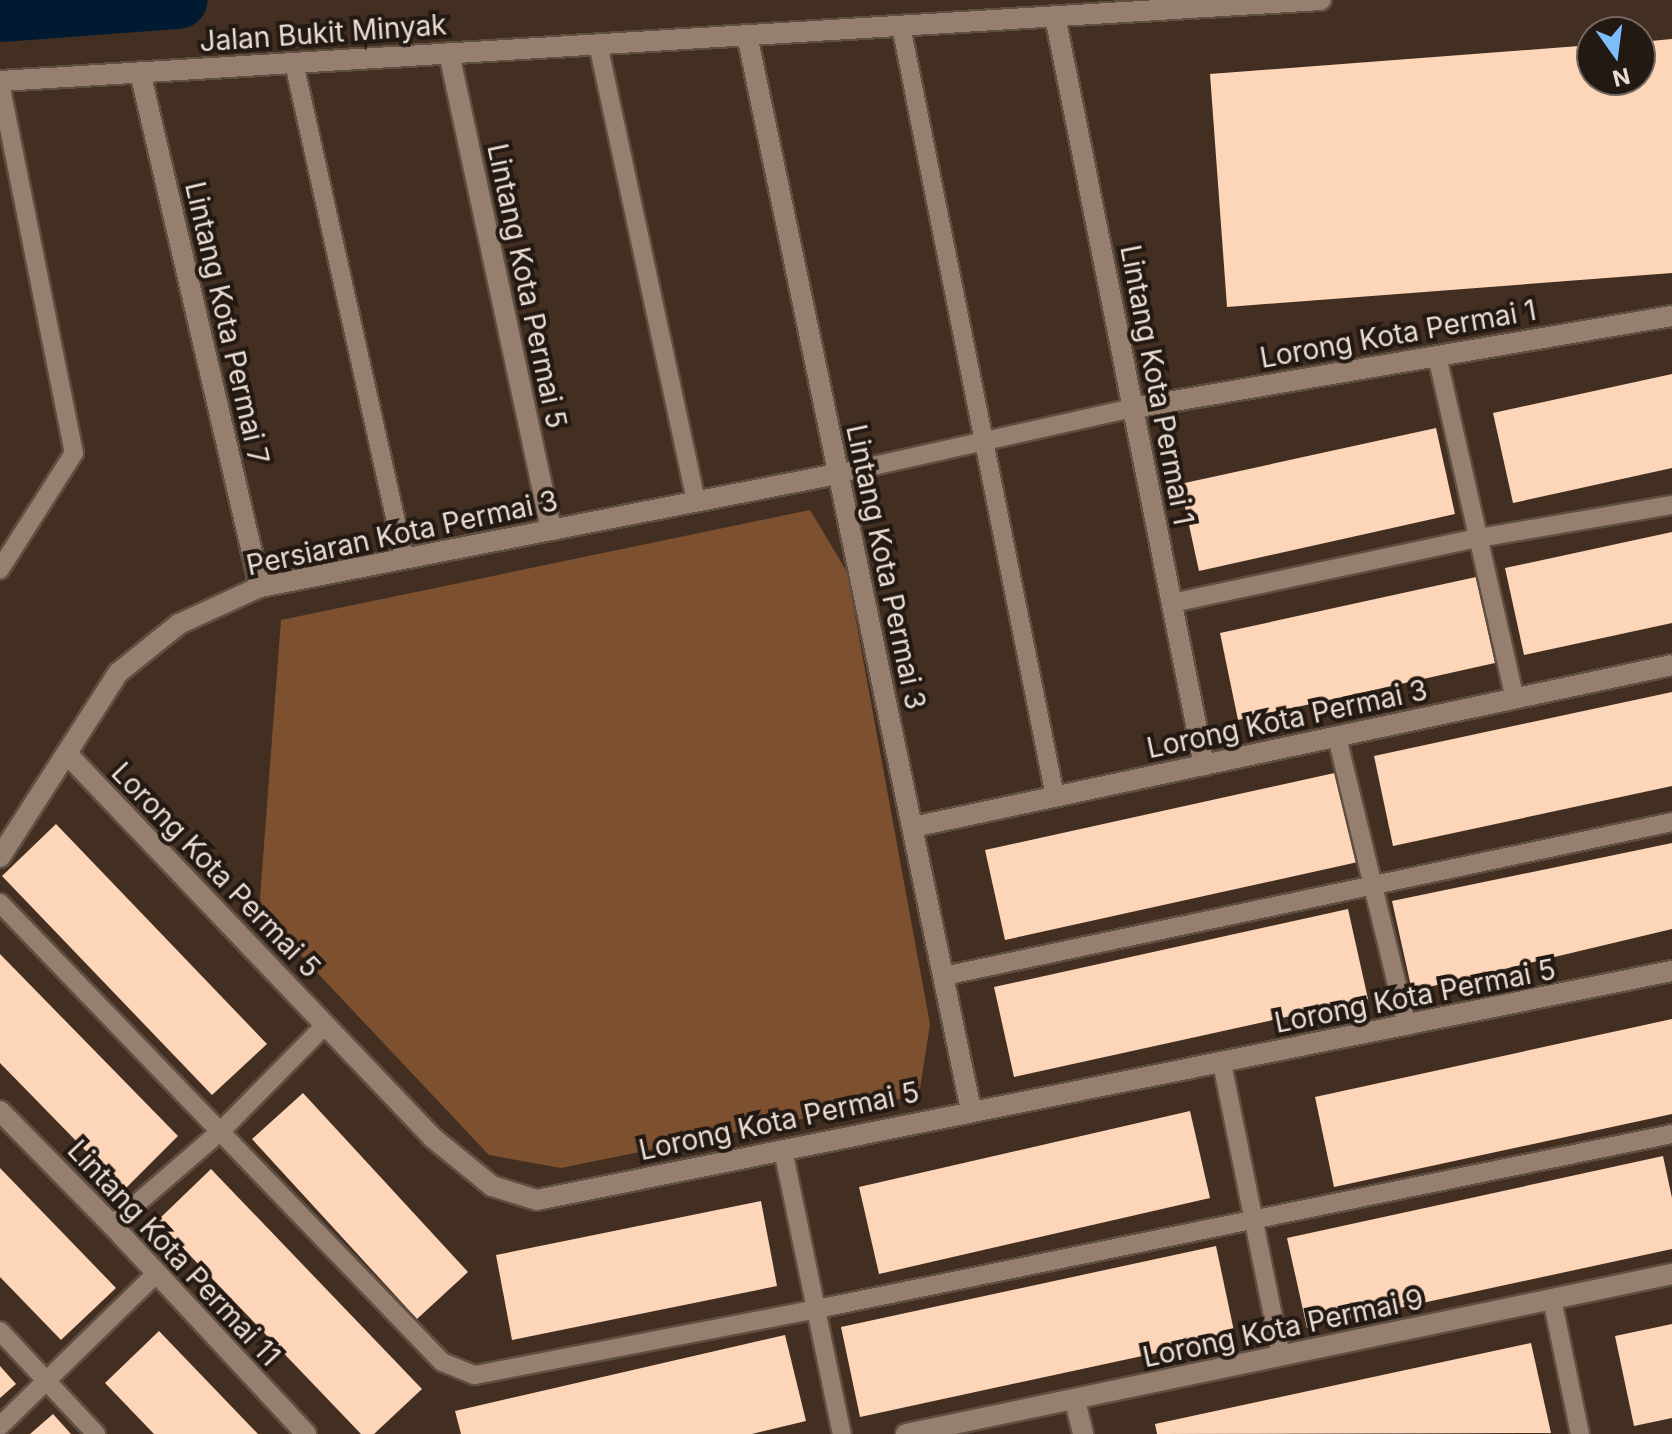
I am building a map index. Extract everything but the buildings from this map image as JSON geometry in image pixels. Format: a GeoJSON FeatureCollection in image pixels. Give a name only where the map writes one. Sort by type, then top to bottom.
{"type":"FeatureCollection","features":[{"type":"Feature","properties":{"kind":"street","name":"Jalan Bukit Minyak"},"geometry":{"type":"LineString","coordinates":[[0,82],[1321,0]]}},
{"type":"Feature","properties":{"kind":"street","name":"Lintang Kota Permai 1"},"geometry":{"type":"LineString","coordinates":[[1055,16],[1204,765]]}},
{"type":"Feature","properties":{"kind":"street","name":"Lintang Kota Permai 3"},"geometry":{"type":"LineString","coordinates":[[747,35],[971,1110]]}},
{"type":"Feature","properties":{"kind":"street","name":"Lintang Kota Permai 5"},"geometry":{"type":"LineString","coordinates":[[449,53],[551,530]]}},
{"type":"Feature","properties":{"kind":"street","name":"Lintang Kota Permai 7"},"geometry":{"type":"LineString","coordinates":[[140,72],[260,587]]}},
{"type":"Feature","properties":{"kind":"street","name":"Lorong Kota Permai 1"},"geometry":{"type":"LineString","coordinates":[[1133,408],[1672,316]]}},
{"type":"Feature","properties":{"kind":"street","name":"Persiaran Kota Permai 3"},"geometry":{"type":"LineString","coordinates":[[0,855],[68,755],[118,673],[179,624],[260,587],[837,474]]}},
{"type":"Feature","properties":{"kind":"street","name":"Lorong Kota Permai 3"},"geometry":{"type":"LineString","coordinates":[[913,827],[1672,665]]}},
{"type":"Feature","properties":{"kind":"street","name":"Lorong Kota Permai 5"},"geometry":{"type":"LineString","coordinates":[[68,755],[433,1138],[492,1186],[537,1200],[1672,971]]}},
{"type":"Feature","properties":{"kind":"street","name":"Lintang Kota Permai 11"},"geometry":{"type":"LineString","coordinates":[[0,1111],[112,1225],[306,1434]]}},
{"type":"Feature","properties":{"kind":"street","name":"Lorong Kota Permai 9"},"geometry":{"type":"LineString","coordinates":[[906,1434],[1672,1274]]}},
{"type":"Feature","properties":{"kind":"street"},"geometry":{"type":"LineString","coordinates":[[1075,1401],[1083,1434]]}},
{"type":"Feature","properties":{"kind":"lane"},"geometry":{"type":"LineString","coordinates":[[901,26],[1055,797]]}},
{"type":"Feature","properties":{"kind":"lane"},"geometry":{"type":"LineString","coordinates":[[598,44],[696,501]]}},
{"type":"Feature","properties":{"kind":"lane"},"geometry":{"type":"LineString","coordinates":[[294,63],[404,558]]}},
{"type":"Feature","properties":{"kind":"lane"},"geometry":{"type":"LineString","coordinates":[[0,82],[74,453],[0,569]]}},
{"type":"Feature","properties":{"kind":"lane"},"geometry":{"type":"LineString","coordinates":[[1437,356],[1515,699]]}},
{"type":"Feature","properties":{"kind":"lane"},"geometry":{"type":"LineString","coordinates":[[837,474],[1133,408]]}},
{"type":"Feature","properties":{"kind":"lane"},"geometry":{"type":"LineString","coordinates":[[1172,603],[1478,538],[1672,505]]}},
{"type":"Feature","properties":{"kind":"lane"},"geometry":{"type":"LineString","coordinates":[[1337,737],[1407,1026]]}},
{"type":"Feature","properties":{"kind":"lane"},"geometry":{"type":"LineString","coordinates":[[944,976],[1672,822]]}},
{"type":"Feature","properties":{"kind":"lane"},"geometry":{"type":"LineString","coordinates":[[0,903],[442,1362],[475,1375],[817,1309],[1672,1134]]}},
{"type":"Feature","properties":{"kind":"lane"},"geometry":{"type":"LineString","coordinates":[[112,1225],[221,1131],[325,1025]]}},
{"type":"Feature","properties":{"kind":"lane"},"geometry":{"type":"LineString","coordinates":[[1222,1063],[1256,1219],[1281,1356]]}},
{"type":"Feature","properties":{"kind":"lane"},"geometry":{"type":"LineString","coordinates":[[783,1150],[842,1434]]}},
{"type":"Feature","properties":{"kind":"lane"},"geometry":{"type":"LineString","coordinates":[[0,1426],[156,1274]]}},
{"type":"Feature","properties":{"kind":"lane"},"geometry":{"type":"LineString","coordinates":[[1552,1299],[1580,1434]]}},
{"type":"Feature","properties":{"kind":"lane"},"geometry":{"type":"LineString","coordinates":[[0,1331],[96,1434]]}},
{"type":"Feature","properties":{"kind":"shaded area"},"geometry":{"type":"Polygon","coordinates":[[[810,510],[847,572],[930,1024],[919,1095],[561,1168],[489,1155],[259,911],[281,620],[810,510]]]}},
{"type":"Feature","properties":{"kind":"waterway"},"geometry":{"type":"LineString","coordinates":[[0,13],[179,0]]}}]}
